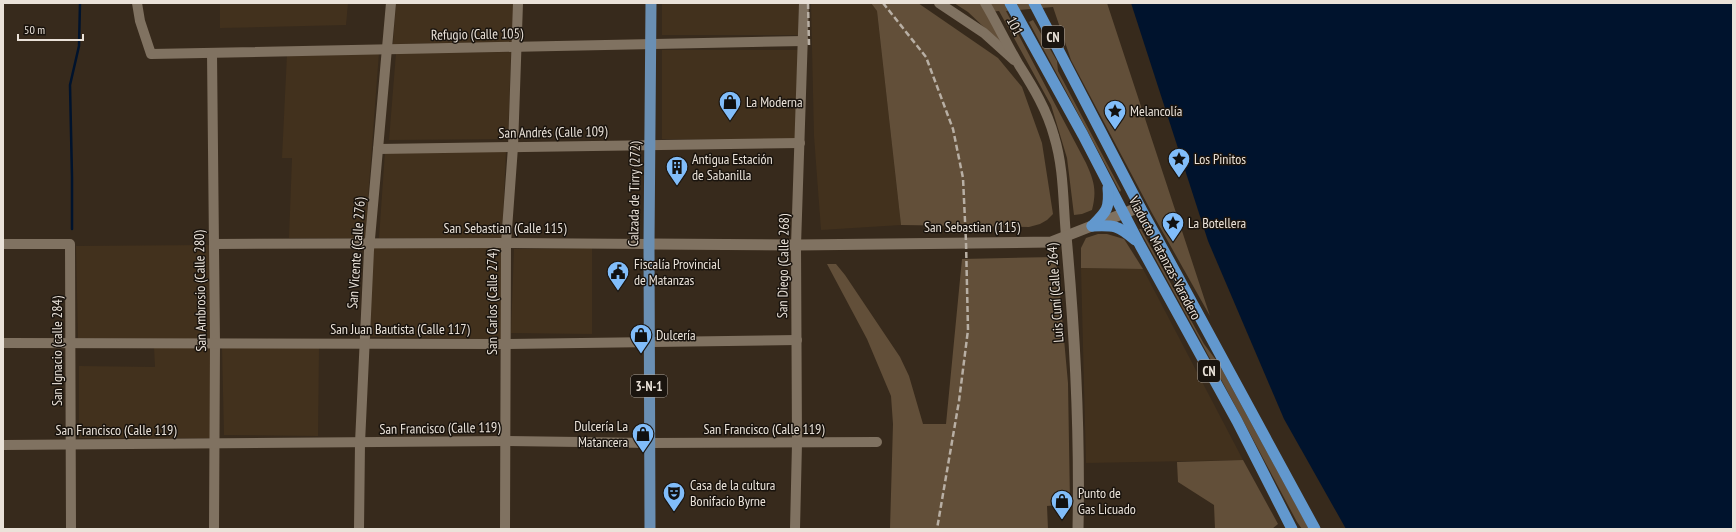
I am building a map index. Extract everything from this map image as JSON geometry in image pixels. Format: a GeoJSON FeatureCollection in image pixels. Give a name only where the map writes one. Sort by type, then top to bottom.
{"type":"FeatureCollection","features":[{"type":"Feature","properties":{"kind":"highway","name":"Viaducto Matanzas-Varadero"},"geometry":{"type":"LineString","coordinates":[[1010,3],[1107,180],[1123,213],[1236,421],[1292,529]]}},
{"type":"Feature","properties":{"kind":"highway","name":"Viaducto Matanzas-Varadero"},"geometry":{"type":"LineString","coordinates":[[1034,3],[1140,207],[1315,529]]}},
{"type":"Feature","properties":{"kind":"highway"},"geometry":{"type":"LineString","coordinates":[[1092,226],[1104,213],[1109,202],[1107,180]]}},
{"type":"Feature","properties":{"kind":"highway"},"geometry":{"type":"LineString","coordinates":[[1092,226],[1113,225],[1124,230],[1140,245]]}},
{"type":"Feature","properties":{"kind":"main road","name":"Calzada de Tirry (272)"},"geometry":{"type":"LineString","coordinates":[[650,529],[648,244],[651,3]]}},
{"type":"Feature","properties":{"kind":"main road","name":"San Sebastian (115)"},"geometry":{"type":"LineString","coordinates":[[796,244],[1051,242],[1140,207]]}},
{"type":"Feature","properties":{"kind":"main road","name":"Luis Cuní (Calle 264)"},"geometry":{"type":"LineString","coordinates":[[1066,236],[1072,306],[1079,472],[1078,529]]}},
{"type":"Feature","properties":{"kind":"main road","name":"San Sebastian (Calle 115)"},"geometry":{"type":"LineString","coordinates":[[648,244],[796,244]]}},
{"type":"Feature","properties":{"kind":"street","name":"Refugio (Calle 105)"},"geometry":{"type":"LineString","coordinates":[[136,3],[140,22],[151,54],[804,42]]}},
{"type":"Feature","properties":{"kind":"street","name":"San Vicente (Calle 276)"},"geometry":{"type":"LineString","coordinates":[[359,529],[360,443],[370,243],[392,3]]}},
{"type":"Feature","properties":{"kind":"street","name":"San Carlos (Calle 274)"},"geometry":{"type":"LineString","coordinates":[[505,529],[506,243],[513,147],[518,3]]}},
{"type":"Feature","properties":{"kind":"street","name":"San Diego (Calle 268)"},"geometry":{"type":"LineString","coordinates":[[795,529],[797,443],[796,244],[804,42],[804,3]]}},
{"type":"Feature","properties":{"kind":"street"},"geometry":{"type":"LineString","coordinates":[[939,3],[984,33],[1018,64]]}},
{"type":"Feature","properties":{"kind":"street","name":"101"},"geometry":{"type":"LineString","coordinates":[[985,3],[1001,29],[1018,64]]}},
{"type":"Feature","properties":{"kind":"street","name":"San Ambrosio (Calle 280)"},"geometry":{"type":"LineString","coordinates":[[212,53],[215,343],[214,529]]}},
{"type":"Feature","properties":{"kind":"street","name":"Luis Cuní (Calle 264)"},"geometry":{"type":"LineString","coordinates":[[1018,64],[1034,88],[1054,135],[1060,162],[1066,236]]}},
{"type":"Feature","properties":{"kind":"street","name":"San Andrés (Calle 109)"},"geometry":{"type":"LineString","coordinates":[[378,149],[800,143]]}},
{"type":"Feature","properties":{"kind":"street","name":"San Ignacio (calle 284)"},"geometry":{"type":"LineString","coordinates":[[3,244],[70,244],[71,529]]}},
{"type":"Feature","properties":{"kind":"street","name":"San Sebastian (Calle 115)"},"geometry":{"type":"LineString","coordinates":[[214,244],[648,244]]}},
{"type":"Feature","properties":{"kind":"street","name":"San Juan Bautista (Calle 117)"},"geometry":{"type":"LineString","coordinates":[[3,343],[506,344],[796,340]]}},
{"type":"Feature","properties":{"kind":"street","name":"San Francisco (Calle 119)"},"geometry":{"type":"LineString","coordinates":[[3,445],[505,441],[650,443],[877,442]]}},
{"type":"Feature","properties":{"kind":"shaded area"},"geometry":{"type":"Polygon","coordinates":[[[220,3],[348,3],[346,25],[220,28],[220,3]]]}},
{"type":"Feature","properties":{"kind":"shaded area"},"geometry":{"type":"Polygon","coordinates":[[[396,3],[515,3],[513,42],[393,44],[396,3]]]}},
{"type":"Feature","properties":{"kind":"shaded area"},"geometry":{"type":"Polygon","coordinates":[[[662,3],[799,3],[798,35],[662,35],[662,3]]]}},
{"type":"Feature","properties":{"kind":"shaded area"},"geometry":{"type":"Polygon","coordinates":[[[811,3],[871,3],[877,11],[901,225],[821,230],[814,136],[811,3]]]}},
{"type":"Feature","properties":{"kind":"shaded area"},"geometry":{"type":"Polygon","coordinates":[[[871,3],[918,3],[998,58],[1022,87],[1042,143],[1053,214],[1047,220],[1029,227],[901,225],[877,11],[871,3]]]}},
{"type":"Feature","properties":{"kind":"shaded area"},"geometry":{"type":"Polygon","coordinates":[[[954,3],[1107,3],[1210,316],[1152,213],[1071,60],[1053,7],[1006,11],[1091,175],[1094,186],[1094,203],[1092,210],[1074,215],[1067,158],[1051,105],[999,11],[988,12],[1005,47],[968,12],[954,3]]]}},
{"type":"Feature","properties":{"kind":"shaded area"},"geometry":{"type":"Polygon","coordinates":[[[1033,20],[1057,61],[1058,71],[1121,190],[1120,192],[1029,22],[1033,20]]]}},
{"type":"Feature","properties":{"kind":"shaded area"},"geometry":{"type":"Polygon","coordinates":[[[662,50],[798,50],[798,139],[662,139],[662,50]]]}},
{"type":"Feature","properties":{"kind":"shaded area"},"geometry":{"type":"Polygon","coordinates":[[[511,52],[508,139],[389,140],[396,53],[511,52]]]}},
{"type":"Feature","properties":{"kind":"shaded area"},"geometry":{"type":"Polygon","coordinates":[[[379,53],[365,238],[289,238],[292,158],[282,158],[287,54],[379,53]]]}},
{"type":"Feature","properties":{"kind":"shaded area"},"geometry":{"type":"Polygon","coordinates":[[[385,152],[506,152],[502,238],[379,238],[385,152]]]}},
{"type":"Feature","properties":{"kind":"shaded area"},"geometry":{"type":"Polygon","coordinates":[[[1139,229],[1141,229],[1204,344],[1219,364],[1309,529],[1302,529],[1297,522],[1139,229]]]}},
{"type":"Feature","properties":{"kind":"shaded area"},"geometry":{"type":"Polygon","coordinates":[[[1098,234],[1107,234],[1124,239],[1143,269],[1081,268],[1081,248],[1086,238],[1098,234]]]}},
{"type":"Feature","properties":{"kind":"shaded area"},"geometry":{"type":"Polygon","coordinates":[[[212,245],[214,339],[78,338],[76,246],[212,245]]]}},
{"type":"Feature","properties":{"kind":"shaded area"},"geometry":{"type":"Polygon","coordinates":[[[372,245],[504,246],[502,339],[370,337],[372,245]]]}},
{"type":"Feature","properties":{"kind":"shaded area"},"geometry":{"type":"Polygon","coordinates":[[[592,248],[592,334],[511,333],[514,249],[592,248]]]}},
{"type":"Feature","properties":{"kind":"shaded area"},"geometry":{"type":"Polygon","coordinates":[[[1054,257],[1058,273],[1068,383],[1070,504],[1047,506],[1048,529],[890,529],[893,424],[891,396],[867,339],[827,264],[836,264],[845,275],[900,357],[909,376],[923,424],[946,424],[962,259],[1054,257]]]}},
{"type":"Feature","properties":{"kind":"shaded area"},"geometry":{"type":"Polygon","coordinates":[[[1081,268],[1143,269],[1243,460],[1086,463],[1081,268]]]}},
{"type":"Feature","properties":{"kind":"shaded area"},"geometry":{"type":"Polygon","coordinates":[[[154,347],[211,347],[210,438],[79,438],[79,366],[155,367],[154,347]]]}},
{"type":"Feature","properties":{"kind":"shaded area"},"geometry":{"type":"Polygon","coordinates":[[[222,347],[319,347],[318,436],[224,435],[222,347]]]}},
{"type":"Feature","properties":{"kind":"shaded area"},"geometry":{"type":"Polygon","coordinates":[[[1243,460],[1278,524],[1272,529],[1215,529],[1214,505],[1178,482],[1177,462],[1243,460]]]}},
{"type":"Feature","properties":{"kind":"water"},"geometry":{"type":"Polygon","coordinates":[[[1131,3],[1733,3],[1733,529],[1346,529],[1284,419],[1208,241],[1131,3]]]}},
{"type":"Feature","properties":{"kind":"waterway"},"geometry":{"type":"LineString","coordinates":[[72,229],[70,85],[79,46],[80,3]]}},
{"type":"Feature","properties":{"kind":"railway"},"geometry":{"type":"LineString","coordinates":[[808,3],[809,45]]}},
{"type":"Feature","properties":{"kind":"railway"},"geometry":{"type":"LineString","coordinates":[[883,3],[926,57],[953,129],[963,178],[968,330],[959,401],[937,529]]}},
{"type":"Feature","properties":{"kind":"place","name":"La Moderna"},"geometry":{"type":"Point","coordinates":[730,122]}},
{"type":"Feature","properties":{"kind":"place","name":"Melancolía"},"geometry":{"type":"Point","coordinates":[1115,130]}},
{"type":"Feature","properties":{"kind":"place","name":"Los Pinitos"},"geometry":{"type":"Point","coordinates":[1179,178]}},
{"type":"Feature","properties":{"kind":"place","name":"Antigua Estación de Sabanilla"},"geometry":{"type":"Point","coordinates":[677,186]}},
{"type":"Feature","properties":{"kind":"place","name":"La Botellera"},"geometry":{"type":"Point","coordinates":[1173,242]}},
{"type":"Feature","properties":{"kind":"place","name":"Fiscalía Provincial de Matanzas"},"geometry":{"type":"Point","coordinates":[618,292]}},
{"type":"Feature","properties":{"kind":"place","name":"Dulcería"},"geometry":{"type":"Point","coordinates":[641,354]}},
{"type":"Feature","properties":{"kind":"place","name":"Dulcería La Matancera"},"geometry":{"type":"Point","coordinates":[643,454]}},
{"type":"Feature","properties":{"kind":"place","name":"Casa de la cultura Bonifacio Byrne"},"geometry":{"type":"Point","coordinates":[674,512]}},
{"type":"Feature","properties":{"kind":"place","name":"Punto de Gas Licuado"},"geometry":{"type":"Point","coordinates":[1062,520]}}]}
